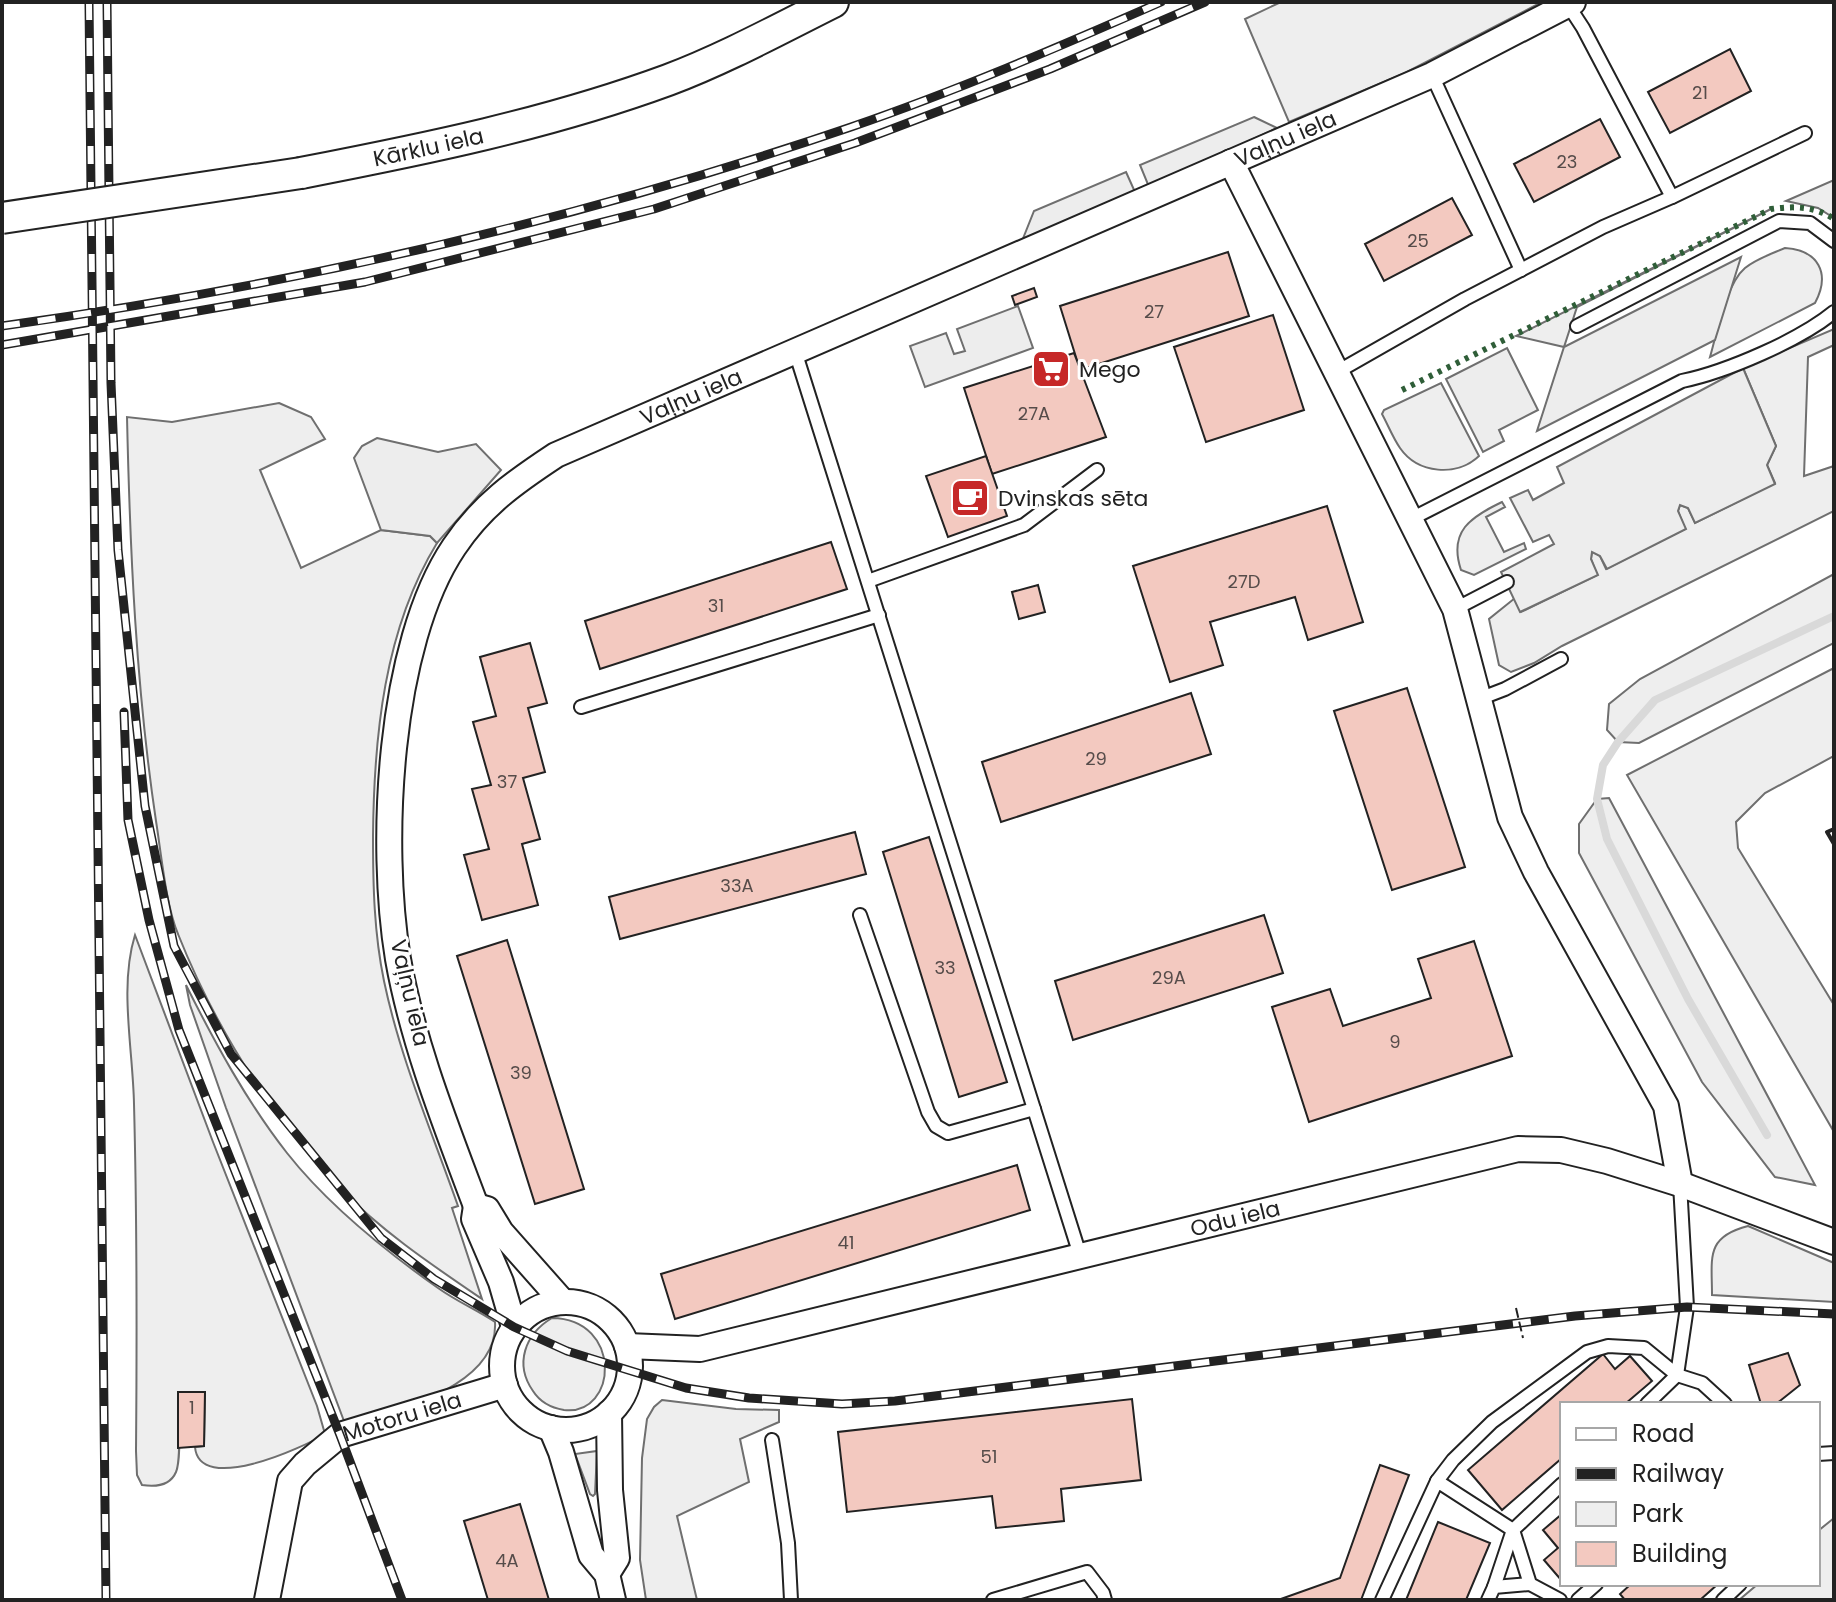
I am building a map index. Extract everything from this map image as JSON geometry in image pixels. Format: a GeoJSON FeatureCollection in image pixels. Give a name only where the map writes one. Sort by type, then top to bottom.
{"type":"FeatureCollection","features":[{"type":"Feature","properties":{"kind":"street","name":"Kārklu iela"},"geometry":{"type":"LineString","coordinates":[[2,218],[301,173],[452,144],[577,111],[671,79],[833,2]]}},
{"type":"Feature","properties":{"kind":"street","name":"Vaļņu iela"},"geometry":{"type":"LineString","coordinates":[[476,1206],[444,1123],[415,1029],[398,958],[389,847],[393,755],[417,627],[437,575],[479,514],[507,487],[556,455],[1432,75],[1571,4]]}},
{"type":"Feature","properties":{"kind":"street"},"geometry":{"type":"LineString","coordinates":[[1231,162],[1455,609],[1510,817],[1536,872],[1666,1106],[1680,1184]]}},
{"type":"Feature","properties":{"kind":"street","name":"Odu iela"},"geometry":{"type":"LineString","coordinates":[[627,1346],[700,1349],[1518,1149],[1561,1150],[1680,1184],[1834,1242]]}},
{"type":"Feature","properties":{"kind":"street"},"geometry":{"type":"LineString","coordinates":[[514,1327],[501,1282],[474,1219],[476,1206],[487,1209],[501,1232],[563,1302]]}},
{"type":"Feature","properties":{"kind":"street"},"geometry":{"type":"LineString","coordinates":[[563,1302],[584,1304],[602,1313],[617,1328],[627,1346],[629,1372],[626,1387],[609,1413],[592,1425],[572,1430],[551,1428],[531,1420],[515,1404],[505,1385],[501,1365],[505,1345],[514,1327],[528,1314],[545,1305],[563,1302]]}},
{"type":"Feature","properties":{"kind":"street","name":"Motoru iela"},"geometry":{"type":"LineString","coordinates":[[267,1600],[290,1481],[305,1464],[340,1435],[505,1385]]}},
{"type":"Feature","properties":{"kind":"street"},"geometry":{"type":"LineString","coordinates":[[607,1574],[617,1558],[610,1490],[609,1413]]}},
{"type":"Feature","properties":{"kind":"street"},"geometry":{"type":"LineString","coordinates":[[551,1428],[591,1555],[607,1574],[613,1600]]}},
{"type":"Feature","properties":{"kind":"lane"},"geometry":{"type":"LineString","coordinates":[[1571,4],[1672,197]]}},
{"type":"Feature","properties":{"kind":"lane"},"geometry":{"type":"LineString","coordinates":[[1432,75],[1521,270]]}},
{"type":"Feature","properties":{"kind":"lane"},"geometry":{"type":"LineString","coordinates":[[1337,372],[1603,227],[1805,133]]}},
{"type":"Feature","properties":{"kind":"lane"},"geometry":{"type":"LineString","coordinates":[[1577,326],[1779,221],[1810,223],[1834,241]]}},
{"type":"Feature","properties":{"kind":"lane"},"geometry":{"type":"LineString","coordinates":[[1411,519],[1682,381],[1712,375],[1817,326],[1834,312]]}},
{"type":"Feature","properties":{"kind":"lane"},"geometry":{"type":"LineString","coordinates":[[795,351],[1080,1255]]}},
{"type":"Feature","properties":{"kind":"lane"},"geometry":{"type":"LineString","coordinates":[[868,581],[1024,525],[1097,470]]}},
{"type":"Feature","properties":{"kind":"lane"},"geometry":{"type":"LineString","coordinates":[[1455,609],[1507,582]]}},
{"type":"Feature","properties":{"kind":"lane"},"geometry":{"type":"LineString","coordinates":[[581,707],[879,615]]}},
{"type":"Feature","properties":{"kind":"lane"},"geometry":{"type":"LineString","coordinates":[[1479,699],[1505,689],[1561,659]]}},
{"type":"Feature","properties":{"kind":"lane"},"geometry":{"type":"LineString","coordinates":[[860,915],[936,1126],[948,1133],[1034,1109]]}},
{"type":"Feature","properties":{"kind":"lane"},"geometry":{"type":"LineString","coordinates":[[1649,1402],[1677,1375],[1687,1307],[1680,1184]]}},
{"type":"Feature","properties":{"kind":"lane"},"geometry":{"type":"LineString","coordinates":[[1382,1600],[1437,1481],[1453,1460],[1492,1422],[1587,1352],[1608,1346],[1644,1348],[1677,1375],[1702,1383],[1723,1402]]}},
{"type":"Feature","properties":{"kind":"lane"},"geometry":{"type":"LineString","coordinates":[[772,1440],[788,1543],[791,1600]]}},
{"type":"Feature","properties":{"kind":"lane"},"geometry":{"type":"LineString","coordinates":[[1437,1481],[1513,1530],[1530,1584]]}},
{"type":"Feature","properties":{"kind":"lane"},"geometry":{"type":"LineString","coordinates":[[1488,1600],[1513,1530],[1560,1486]]}},
{"type":"Feature","properties":{"kind":"lane"},"geometry":{"type":"LineString","coordinates":[[993,1600],[1087,1572],[1105,1600]]}},
{"type":"Feature","properties":{"kind":"lane"},"geometry":{"type":"LineString","coordinates":[[1494,1587],[1530,1584],[1560,1600]]}},
{"type":"Feature","properties":{"kind":"lane"},"geometry":{"type":"LineString","coordinates":[[1578,1600],[1594,1586]]}},
{"type":"Feature","properties":{"kind":"lane"},"geometry":{"type":"LineString","coordinates":[[1723,1600],[1738,1586]]}},
{"type":"Feature","properties":{"kind":"green space"},"geometry":{"type":"Polygon","coordinates":[[[1281,2],[1542,2],[1405,73],[1289,122],[1245,19],[1281,2]]]}},
{"type":"Feature","properties":{"kind":"green space"},"geometry":{"type":"Polygon","coordinates":[[[1834,180],[1834,218],[1818,208],[1786,201],[1834,180]]]}},
{"type":"Feature","properties":{"kind":"green space"},"geometry":{"type":"Polygon","coordinates":[[[1771,209],[1577,307],[1564,347],[1516,336],[1771,209]]]}},
{"type":"Feature","properties":{"kind":"green space"},"geometry":{"type":"Polygon","coordinates":[[[1785,248],[1806,253],[1818,265],[1822,282],[1815,303],[1710,357],[1723,310],[1738,275],[1754,262],[1785,248]]]}},
{"type":"Feature","properties":{"kind":"green space"},"geometry":{"type":"Polygon","coordinates":[[[1834,329],[1834,345],[1808,357],[1804,476],[1834,466],[1834,511],[1562,646],[1534,663],[1511,672],[1499,665],[1489,619],[1515,598],[1521,612],[1597,575],[1591,559],[1592,551],[1600,556],[1606,569],[1685,529],[1678,511],[1680,505],[1688,508],[1695,523],[1775,483],[1767,465],[1776,446],[1743,368],[1834,329]]]}},
{"type":"Feature","properties":{"kind":"green space"},"geometry":{"type":"Polygon","coordinates":[[[1441,383],[1479,456],[1470,463],[1449,470],[1427,467],[1408,457],[1397,444],[1382,414],[1384,410],[1441,383]]]}},
{"type":"Feature","properties":{"kind":"green space"},"geometry":{"type":"Polygon","coordinates":[[[279,403],[311,417],[325,439],[260,470],[301,568],[381,530],[430,536],[437,543],[405,611],[386,685],[374,798],[375,909],[378,945],[391,1010],[458,1206],[452,1208],[482,1299],[372,1218],[339,1187],[290,1130],[227,1036],[193,969],[170,909],[149,771],[139,670],[127,417],[172,422],[279,403]]]}},
{"type":"Feature","properties":{"kind":"green space"},"geometry":{"type":"Polygon","coordinates":[[[1502,502],[1505,507],[1486,517],[1504,552],[1524,543],[1526,549],[1474,575],[1461,570],[1458,556],[1460,535],[1472,520],[1502,502]]]}},
{"type":"Feature","properties":{"kind":"green space"},"geometry":{"type":"Polygon","coordinates":[[[1834,574],[1834,643],[1639,743],[1618,742],[1607,730],[1609,704],[1640,679],[1834,574]]]}},
{"type":"Feature","properties":{"kind":"green space"},"geometry":{"type":"Polygon","coordinates":[[[1834,668],[1834,756],[1765,793],[1736,822],[1738,848],[1834,1005],[1834,1132],[1627,775],[1834,668]]]}},
{"type":"Feature","properties":{"kind":"green space"},"geometry":{"type":"Polygon","coordinates":[[[1609,798],[1815,1185],[1775,1177],[1702,1082],[1579,853],[1579,824],[1597,799],[1609,798]]]}},
{"type":"Feature","properties":{"kind":"green space"},"geometry":{"type":"Polygon","coordinates":[[[135,935],[317,1406],[325,1434],[296,1449],[253,1464],[214,1467],[201,1461],[195,1447],[204,1446],[205,1392],[179,1392],[176,1472],[166,1483],[152,1486],[142,1485],[137,1475],[136,1451],[135,1147],[127,997],[135,935]]]}},
{"type":"Feature","properties":{"kind":"green space"},"geometry":{"type":"Polygon","coordinates":[[[186,985],[245,1093],[272,1134],[303,1172],[339,1209],[397,1258],[445,1293],[495,1322],[492,1344],[480,1363],[463,1379],[416,1404],[347,1429],[226,1108],[186,985]]]}},
{"type":"Feature","properties":{"kind":"green space"},"geometry":{"type":"Polygon","coordinates":[[[1748,1226],[1834,1263],[1834,1302],[1712,1295],[1712,1260],[1718,1243],[1724,1236],[1748,1226]]]}},
{"type":"Feature","properties":{"kind":"green space"},"geometry":{"type":"Polygon","coordinates":[[[552,1318],[575,1322],[591,1334],[601,1349],[605,1367],[603,1384],[595,1398],[582,1408],[564,1410],[551,1406],[536,1395],[527,1381],[525,1350],[535,1332],[552,1318]]]}},
{"type":"Feature","properties":{"kind":"green space"},"geometry":{"type":"Polygon","coordinates":[[[662,1400],[736,1409],[779,1410],[779,1422],[740,1439],[749,1482],[677,1516],[697,1600],[646,1600],[640,1560],[642,1458],[647,1419],[662,1400]]]}},
{"type":"Feature","properties":{"kind":"green space"},"geometry":{"type":"Polygon","coordinates":[[[597,1451],[595,1494],[593,1496],[575,1454],[597,1451]]]}},
{"type":"Feature","properties":{"kind":"green space"},"geometry":{"type":"Polygon","coordinates":[[[1834,1518],[1834,1600],[1739,1600],[1756,1586],[1820,1586],[1820,1529],[1834,1518]]]}},
{"type":"Feature","properties":{"kind":"shaded area"},"geometry":{"type":"Polygon","coordinates":[[[1254,117],[1277,128],[1149,187],[1140,165],[1254,117]]]}},
{"type":"Feature","properties":{"kind":"shaded area"},"geometry":{"type":"Polygon","coordinates":[[[1126,172],[1135,192],[1022,241],[1034,211],[1126,172]]]}},
{"type":"Feature","properties":{"kind":"shaded area"},"geometry":{"type":"Polygon","coordinates":[[[1741,257],[1715,340],[1537,431],[1564,347],[1741,257]]]}},
{"type":"Feature","properties":{"kind":"shaded area"},"geometry":{"type":"Polygon","coordinates":[[[1018,306],[1033,348],[925,387],[910,346],[946,333],[954,354],[965,351],[957,329],[1018,306]]]}},
{"type":"Feature","properties":{"kind":"shaded area"},"geometry":{"type":"Polygon","coordinates":[[[1507,348],[1538,410],[1499,430],[1504,441],[1483,452],[1446,379],[1507,348]]]}},
{"type":"Feature","properties":{"kind":"shaded area"},"geometry":{"type":"Polygon","coordinates":[[[1743,368],[1776,446],[1767,465],[1775,484],[1695,523],[1688,508],[1680,505],[1678,511],[1686,529],[1607,569],[1600,556],[1592,552],[1591,559],[1598,575],[1520,612],[1501,572],[1554,544],[1549,535],[1533,542],[1510,498],[1528,490],[1533,500],[1564,483],[1557,467],[1743,368]]]}},
{"type":"Feature","properties":{"kind":"shaded area"},"geometry":{"type":"Polygon","coordinates":[[[377,438],[438,452],[476,444],[501,470],[437,543],[430,536],[381,530],[354,458],[362,446],[377,438]]]}},
{"type":"Feature","properties":{"kind":"building"},"geometry":{"type":"Polygon","coordinates":[[[1730,49],[1751,91],[1670,133],[1648,92],[1730,49]]]}},
{"type":"Feature","properties":{"kind":"building"},"geometry":{"type":"Polygon","coordinates":[[[1600,119],[1620,157],[1534,202],[1514,164],[1600,119]]]}},
{"type":"Feature","properties":{"kind":"building"},"geometry":{"type":"Polygon","coordinates":[[[1452,198],[1472,235],[1384,281],[1365,244],[1452,198]]]}},
{"type":"Feature","properties":{"kind":"building"},"geometry":{"type":"Polygon","coordinates":[[[1228,252],[1249,316],[1080,370],[1060,306],[1228,252]]]}},
{"type":"Feature","properties":{"kind":"building"},"geometry":{"type":"Polygon","coordinates":[[[1034,288],[1037,297],[1015,305],[1012,296],[1034,288]]]}},
{"type":"Feature","properties":{"kind":"building"},"geometry":{"type":"Polygon","coordinates":[[[1273,315],[1304,410],[1206,442],[1174,347],[1273,315]]]}},
{"type":"Feature","properties":{"kind":"building"},"geometry":{"type":"Polygon","coordinates":[[[1074,353],[1106,437],[992,474],[964,388],[1074,353]]]}},
{"type":"Feature","properties":{"kind":"building"},"geometry":{"type":"Polygon","coordinates":[[[986,456],[1007,516],[948,537],[926,476],[986,456]]]}},
{"type":"Feature","properties":{"kind":"building"},"geometry":{"type":"Polygon","coordinates":[[[1327,506],[1363,622],[1308,640],[1295,597],[1210,622],[1223,665],[1170,682],[1133,566],[1327,506]]]}},
{"type":"Feature","properties":{"kind":"building"},"geometry":{"type":"Polygon","coordinates":[[[831,542],[847,589],[600,669],[585,621],[831,542]]]}},
{"type":"Feature","properties":{"kind":"building"},"geometry":{"type":"Polygon","coordinates":[[[1038,585],[1045,612],[1019,619],[1012,592],[1038,585]]]}},
{"type":"Feature","properties":{"kind":"building"},"geometry":{"type":"Polygon","coordinates":[[[530,643],[547,703],[528,708],[545,772],[523,778],[540,839],[522,844],[538,905],[482,920],[464,855],[489,849],[472,789],[491,785],[473,722],[496,716],[480,657],[530,643]]]}},
{"type":"Feature","properties":{"kind":"building"},"geometry":{"type":"Polygon","coordinates":[[[1407,688],[1465,867],[1392,890],[1334,711],[1407,688]]]}},
{"type":"Feature","properties":{"kind":"building"},"geometry":{"type":"Polygon","coordinates":[[[1191,693],[1211,754],[1001,822],[982,762],[1191,693]]]}},
{"type":"Feature","properties":{"kind":"building"},"geometry":{"type":"Polygon","coordinates":[[[855,832],[866,874],[620,939],[609,897],[855,832]]]}},
{"type":"Feature","properties":{"kind":"building"},"geometry":{"type":"Polygon","coordinates":[[[929,837],[1007,1082],[959,1097],[883,852],[929,837]]]}},
{"type":"Feature","properties":{"kind":"building"},"geometry":{"type":"Polygon","coordinates":[[[1264,915],[1283,973],[1073,1040],[1055,981],[1264,915]]]}},
{"type":"Feature","properties":{"kind":"building"},"geometry":{"type":"Polygon","coordinates":[[[507,940],[584,1189],[535,1204],[457,956],[507,940]]]}},
{"type":"Feature","properties":{"kind":"building"},"geometry":{"type":"Polygon","coordinates":[[[1474,941],[1512,1056],[1309,1122],[1272,1007],[1330,989],[1343,1026],[1431,998],[1418,959],[1474,941]]]}},
{"type":"Feature","properties":{"kind":"building"},"geometry":{"type":"Polygon","coordinates":[[[1017,1165],[1030,1210],[675,1319],[661,1274],[1017,1165]]]}},
{"type":"Feature","properties":{"kind":"building"},"geometry":{"type":"Polygon","coordinates":[[[1788,1353],[1800,1385],[1779,1402],[1760,1402],[1749,1365],[1788,1353]]]}},
{"type":"Feature","properties":{"kind":"building"},"geometry":{"type":"Polygon","coordinates":[[[1603,1354],[1615,1369],[1630,1356],[1652,1381],[1627,1402],[1560,1402],[1560,1460],[1502,1510],[1468,1470],[1603,1354]]]}},
{"type":"Feature","properties":{"kind":"building"},"geometry":{"type":"Polygon","coordinates":[[[178,1392],[205,1392],[204,1446],[178,1448],[178,1392]]]}},
{"type":"Feature","properties":{"kind":"building"},"geometry":{"type":"Polygon","coordinates":[[[1132,1399],[1141,1480],[1061,1489],[1064,1521],[996,1528],[992,1496],[847,1512],[838,1432],[1132,1399]]]}},
{"type":"Feature","properties":{"kind":"building"},"geometry":{"type":"Polygon","coordinates":[[[1380,1465],[1409,1475],[1361,1600],[1278,1600],[1340,1578],[1380,1465]]]}},
{"type":"Feature","properties":{"kind":"building"},"geometry":{"type":"Polygon","coordinates":[[[520,1504],[549,1600],[488,1600],[464,1521],[520,1504]]]}},
{"type":"Feature","properties":{"kind":"building"},"geometry":{"type":"Polygon","coordinates":[[[1560,1516],[1560,1579],[1544,1560],[1558,1548],[1543,1530],[1560,1516]]]}},
{"type":"Feature","properties":{"kind":"building"},"geometry":{"type":"Polygon","coordinates":[[[1438,1522],[1490,1543],[1466,1600],[1406,1600],[1438,1522]]]}},
{"type":"Feature","properties":{"kind":"building"},"geometry":{"type":"Polygon","coordinates":[[[1629,1586],[1716,1586],[1700,1600],[1625,1600],[1620,1594],[1629,1586]]]}},
{"type":"Feature","properties":{"kind":"waterway"},"geometry":{"type":"LineString","coordinates":[[1767,1135],[1688,999],[1607,839],[1597,799],[1603,765],[1618,742],[1655,700],[1834,616]]}},
{"type":"Feature","properties":{"kind":"railway"},"geometry":{"type":"LineString","coordinates":[[89,2],[106,1600]]}},
{"type":"Feature","properties":{"kind":"railway"},"geometry":{"type":"LineString","coordinates":[[107,2],[111,383],[118,550],[145,806],[174,946],[231,1054],[381,1238],[434,1279],[514,1327],[567,1351],[686,1388],[749,1398],[842,1404],[895,1401],[1575,1316],[1687,1307],[1834,1314]]}},
{"type":"Feature","properties":{"kind":"railway"},"geometry":{"type":"LineString","coordinates":[[2,326],[110,310],[325,270],[431,247],[643,192],[890,113],[1007,68],[1161,2]]}},
{"type":"Feature","properties":{"kind":"railway"},"geometry":{"type":"LineString","coordinates":[[2,345],[365,282],[654,209],[855,143],[1050,69],[1205,2]]}},
{"type":"Feature","properties":{"kind":"railway"},"geometry":{"type":"LineString","coordinates":[[124,712],[128,820],[149,920],[179,1030],[402,1600]]}},
{"type":"Feature","properties":{"kind":"hedge"},"geometry":{"type":"LineString","coordinates":[[1402,390],[1771,209],[1804,208],[1834,219]]}},
{"type":"Feature","properties":{"kind":"fence"},"geometry":{"type":"LineString","coordinates":[[1516,1308],[1523,1338]]}},
{"type":"Feature","properties":{"kind":"wall"},"geometry":{"type":"LineString","coordinates":[[1834,829],[1827,832],[1834,844]]}},
{"type":"Feature","properties":{"kind":"place","name":"Mego"},"geometry":{"type":"Point","coordinates":[1051,369]}},
{"type":"Feature","properties":{"kind":"place","name":"Dvinskas sēta"},"geometry":{"type":"Point","coordinates":[970,498]}}]}
